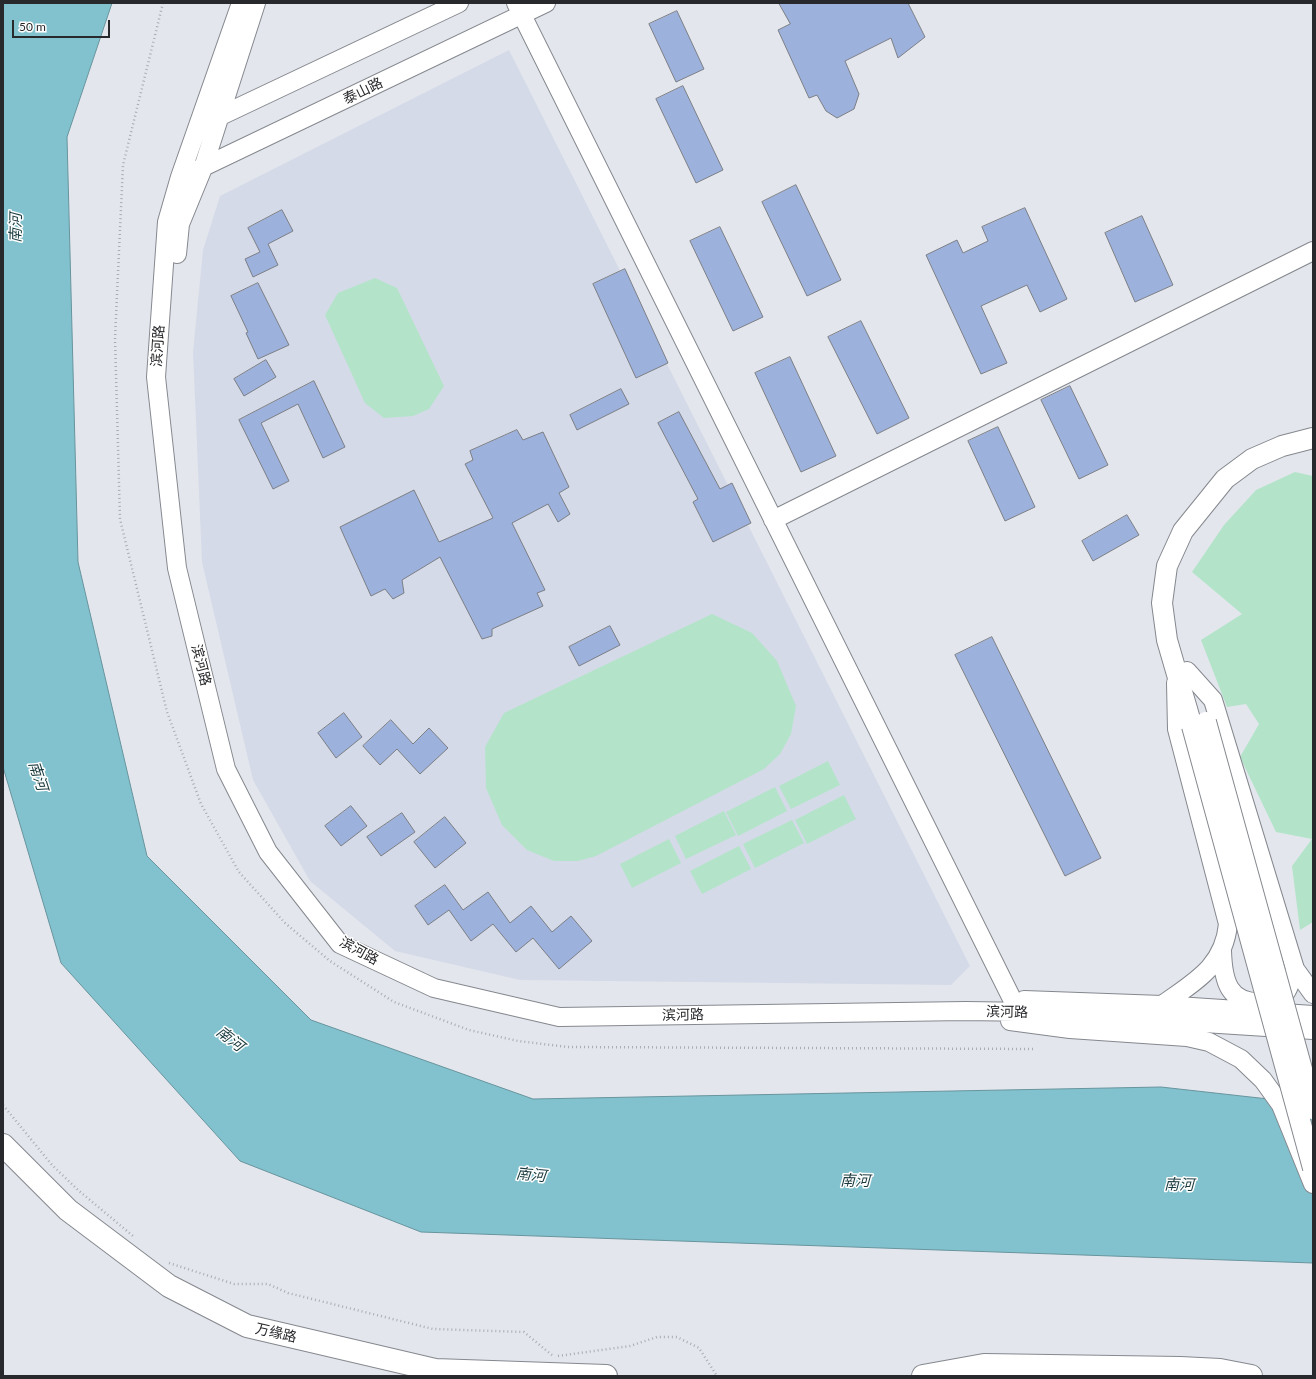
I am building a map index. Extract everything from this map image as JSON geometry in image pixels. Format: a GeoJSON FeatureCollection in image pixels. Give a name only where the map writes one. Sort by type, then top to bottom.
{"type":"FeatureCollection","features":[{"type":"Feature","properties":{"kind":"highway","name":"万缘路"},"geometry":{"type":"LineString","coordinates":[[3,1145],[68,1210],[169,1286],[247,1326],[435,1370],[606,1376]]}},
{"type":"Feature","properties":{"kind":"highway","name":"万缘路"},"geometry":{"type":"LineString","coordinates":[[3,1166],[64,1224],[168,1298],[209,1319],[243,1336],[415,1376]]}},
{"type":"Feature","properties":{"kind":"highway"},"geometry":{"type":"LineString","coordinates":[[923,1376],[984,1365],[1180,1368],[1220,1370],[1251,1376]]}},
{"type":"Feature","properties":{"kind":"main road"},"geometry":{"type":"LineString","coordinates":[[1313,438],[1282,446],[1252,459],[1225,479],[1183,531],[1167,566],[1162,603],[1167,640],[1182,672],[1199,724],[1313,1109]]}},
{"type":"Feature","properties":{"kind":"main road"},"geometry":{"type":"LineString","coordinates":[[1182,672],[1173,604],[1178,569],[1192,537],[1233,487],[1257,468],[1285,457],[1313,449]]}},
{"type":"Feature","properties":{"kind":"main road"},"geometry":{"type":"LineString","coordinates":[[1199,724],[1313,1168]]}},
{"type":"Feature","properties":{"kind":"street","name":"滨河路"},"geometry":{"type":"LineString","coordinates":[[241,3],[180,177],[167,222],[156,377],[177,568],[226,769],[268,852],[340,944],[434,988],[559,1017],[1023,1010],[1162,1004],[1313,1015]]}},
{"type":"Feature","properties":{"kind":"street","name":"滨河路"},"geometry":{"type":"LineString","coordinates":[[256,3],[203,168],[180,224],[168,377],[189,566],[238,765],[278,845],[348,934],[438,976],[560,1005],[1023,1010],[1313,1030]]}},
{"type":"Feature","properties":{"kind":"street"},"geometry":{"type":"LineString","coordinates":[[198,127],[459,3]]}},
{"type":"Feature","properties":{"kind":"street"},"geometry":{"type":"LineString","coordinates":[[529,7],[777,518],[1023,1010],[1070,1029],[1187,1037],[1209,1042],[1241,1059],[1263,1080],[1281,1105],[1313,1184]]}},
{"type":"Feature","properties":{"kind":"street","name":"泰山路"},"geometry":{"type":"LineString","coordinates":[[180,177],[203,168],[529,7]]}},
{"type":"Feature","properties":{"kind":"street"},"geometry":{"type":"LineString","coordinates":[[777,518],[1313,251]]}},
{"type":"Feature","properties":{"kind":"street"},"geometry":{"type":"LineString","coordinates":[[1162,1004],[1194,982],[1212,966],[1222,951],[1227,939],[1228,924],[1177,729],[1182,672]]}},
{"type":"Feature","properties":{"kind":"street"},"geometry":{"type":"LineString","coordinates":[[1182,672],[1213,700],[1295,969],[1313,994]]}},
{"type":"Feature","properties":{"kind":"street"},"geometry":{"type":"LineString","coordinates":[[1222,951],[1223,975],[1233,993],[1244,1001],[1270,1001],[1286,992],[1295,969]]}},
{"type":"Feature","properties":{"kind":"path"},"geometry":{"type":"LineString","coordinates":[[163,3],[123,166],[115,338],[120,519],[167,712],[201,804],[239,872],[285,924],[330,961],[394,1002],[469,1030],[518,1041],[568,1047],[1035,1049]]}},
{"type":"Feature","properties":{"kind":"path"},"geometry":{"type":"LineString","coordinates":[[3,1105],[52,1165],[78,1190],[138,1239]]}},
{"type":"Feature","properties":{"kind":"path"},"geometry":{"type":"LineString","coordinates":[[163,1258],[169,1263],[234,1284],[268,1284],[288,1293],[433,1329],[524,1332],[552,1357],[630,1346],[657,1337],[677,1337],[699,1348],[717,1376]]}},
{"type":"Feature","properties":{"kind":"shaded area"},"geometry":{"type":"Polygon","coordinates":[[[509,50],[970,966],[951,985],[520,980],[395,951],[310,881],[253,780],[202,562],[193,352],[203,250],[220,196],[509,50]]]}},
{"type":"Feature","properties":{"kind":"green space"},"geometry":{"type":"Polygon","coordinates":[[[375,278],[397,288],[444,386],[429,409],[413,416],[384,418],[365,403],[325,315],[338,293],[375,278]]]}},
{"type":"Feature","properties":{"kind":"green space"},"geometry":{"type":"Polygon","coordinates":[[[1295,472],[1313,476],[1313,922],[1300,930],[1292,866],[1312,839],[1276,832],[1240,757],[1259,724],[1246,704],[1227,707],[1201,640],[1242,614],[1192,572],[1224,525],[1256,490],[1295,472]]]}},
{"type":"Feature","properties":{"kind":"green space"},"geometry":{"type":"Polygon","coordinates":[[[712,614],[752,633],[777,661],[796,706],[791,734],[780,754],[764,769],[596,856],[578,861],[554,861],[527,850],[502,825],[486,788],[485,747],[504,713],[712,614]]]}},
{"type":"Feature","properties":{"kind":"green space"},"geometry":{"type":"Polygon","coordinates":[[[828,761],[840,785],[791,809],[779,786],[828,761]]]}},
{"type":"Feature","properties":{"kind":"green space"},"geometry":{"type":"Polygon","coordinates":[[[775,787],[787,811],[738,836],[726,812],[775,787]]]}},
{"type":"Feature","properties":{"kind":"green space"},"geometry":{"type":"Polygon","coordinates":[[[844,795],[856,819],[807,844],[795,820],[844,795]]]}},
{"type":"Feature","properties":{"kind":"green space"},"geometry":{"type":"Polygon","coordinates":[[[724,811],[736,835],[686,859],[675,836],[724,811]]]}},
{"type":"Feature","properties":{"kind":"green space"},"geometry":{"type":"Polygon","coordinates":[[[792,820],[804,843],[755,868],[743,844],[792,820]]]}},
{"type":"Feature","properties":{"kind":"green space"},"geometry":{"type":"Polygon","coordinates":[[[669,839],[681,863],[632,888],[620,864],[669,839]]]}},
{"type":"Feature","properties":{"kind":"green space"},"geometry":{"type":"Polygon","coordinates":[[[739,846],[751,869],[702,894],[690,871],[739,846]]]}},
{"type":"Feature","properties":{"kind":"water","name":"南河"},"geometry":{"type":"Polygon","coordinates":[[[3,3],[112,3],[67,137],[78,562],[147,856],[311,1020],[533,1099],[1161,1087],[1313,1104],[1313,1263],[421,1232],[240,1161],[61,963],[3,767],[3,3]]]}},
{"type":"Feature","properties":{"kind":"building"},"geometry":{"type":"Polygon","coordinates":[[[779,3],[908,3],[925,37],[898,58],[891,38],[845,61],[859,94],[854,109],[837,118],[826,111],[817,95],[809,98],[778,30],[790,24],[779,3]]]}},
{"type":"Feature","properties":{"kind":"building"},"geometry":{"type":"Polygon","coordinates":[[[677,11],[704,69],[676,82],[649,24],[677,11]]]}},
{"type":"Feature","properties":{"kind":"building"},"geometry":{"type":"Polygon","coordinates":[[[683,86],[723,170],[696,183],[656,99],[683,86]]]}},
{"type":"Feature","properties":{"kind":"building"},"geometry":{"type":"Polygon","coordinates":[[[796,185],[841,280],[807,296],[762,202],[796,185]]]}},
{"type":"Feature","properties":{"kind":"building"},"geometry":{"type":"Polygon","coordinates":[[[1025,208],[1067,299],[1040,312],[1027,285],[981,306],[1007,363],[981,374],[926,255],[957,240],[963,253],[988,241],[982,227],[1025,208]]]}},
{"type":"Feature","properties":{"kind":"building"},"geometry":{"type":"Polygon","coordinates":[[[282,210],[293,231],[268,244],[278,265],[253,277],[245,259],[260,252],[248,228],[282,210]]]}},
{"type":"Feature","properties":{"kind":"building"},"geometry":{"type":"Polygon","coordinates":[[[1142,216],[1173,285],[1135,302],[1105,233],[1142,216]]]}},
{"type":"Feature","properties":{"kind":"building"},"geometry":{"type":"Polygon","coordinates":[[[720,227],[763,317],[733,331],[690,241],[720,227]]]}},
{"type":"Feature","properties":{"kind":"building"},"geometry":{"type":"Polygon","coordinates":[[[625,269],[668,363],[636,378],[593,284],[625,269]]]}},
{"type":"Feature","properties":{"kind":"building"},"geometry":{"type":"Polygon","coordinates":[[[258,283],[289,345],[258,359],[246,333],[248,332],[231,296],[258,283]]]}},
{"type":"Feature","properties":{"kind":"building"},"geometry":{"type":"Polygon","coordinates":[[[861,321],[909,418],[877,434],[828,337],[861,321]]]}},
{"type":"Feature","properties":{"kind":"building"},"geometry":{"type":"Polygon","coordinates":[[[790,357],[836,456],[801,472],[755,373],[790,357]]]}},
{"type":"Feature","properties":{"kind":"building"},"geometry":{"type":"Polygon","coordinates":[[[266,360],[276,377],[244,396],[234,379],[266,360]]]}},
{"type":"Feature","properties":{"kind":"building"},"geometry":{"type":"Polygon","coordinates":[[[314,381],[345,447],[323,458],[298,404],[261,423],[289,481],[273,489],[239,420],[314,381]]]}},
{"type":"Feature","properties":{"kind":"building"},"geometry":{"type":"Polygon","coordinates":[[[1070,386],[1108,465],[1079,479],[1041,400],[1070,386]]]}},
{"type":"Feature","properties":{"kind":"building"},"geometry":{"type":"Polygon","coordinates":[[[621,389],[629,404],[577,430],[570,415],[621,389]]]}},
{"type":"Feature","properties":{"kind":"building"},"geometry":{"type":"Polygon","coordinates":[[[679,412],[720,489],[732,483],[751,523],[713,542],[693,502],[698,499],[658,423],[679,412]]]}},
{"type":"Feature","properties":{"kind":"building"},"geometry":{"type":"Polygon","coordinates":[[[998,427],[1035,507],[1005,521],[968,441],[998,427]]]}},
{"type":"Feature","properties":{"kind":"building"},"geometry":{"type":"Polygon","coordinates":[[[517,430],[523,440],[543,432],[569,487],[559,493],[570,514],[558,522],[548,504],[512,523],[545,590],[537,593],[543,606],[492,629],[492,636],[482,639],[440,557],[402,580],[404,593],[393,599],[385,589],[371,596],[340,527],[414,490],[439,542],[493,518],[465,464],[473,460],[470,451],[517,430]]]}},
{"type":"Feature","properties":{"kind":"building"},"geometry":{"type":"Polygon","coordinates":[[[1127,515],[1139,535],[1093,561],[1082,541],[1127,515]]]}},
{"type":"Feature","properties":{"kind":"building"},"geometry":{"type":"Polygon","coordinates":[[[610,626],[620,645],[579,666],[569,647],[610,626]]]}},
{"type":"Feature","properties":{"kind":"building"},"geometry":{"type":"Polygon","coordinates":[[[992,637],[1101,858],[1065,876],[955,655],[992,637]]]}},
{"type":"Feature","properties":{"kind":"building"},"geometry":{"type":"Polygon","coordinates":[[[344,713],[362,737],[336,758],[318,733],[344,713]]]}},
{"type":"Feature","properties":{"kind":"building"},"geometry":{"type":"Polygon","coordinates":[[[391,720],[413,744],[429,728],[448,748],[420,774],[397,749],[380,765],[363,746],[391,720]]]}},
{"type":"Feature","properties":{"kind":"building"},"geometry":{"type":"Polygon","coordinates":[[[351,806],[367,826],[341,846],[325,826],[351,806]]]}},
{"type":"Feature","properties":{"kind":"building"},"geometry":{"type":"Polygon","coordinates":[[[402,813],[415,832],[381,856],[367,837],[402,813]]]}},
{"type":"Feature","properties":{"kind":"building"},"geometry":{"type":"Polygon","coordinates":[[[445,817],[466,843],[435,868],[414,842],[445,817]]]}},
{"type":"Feature","properties":{"kind":"building"},"geometry":{"type":"Polygon","coordinates":[[[445,885],[463,910],[488,892],[510,923],[531,906],[552,932],[571,916],[592,941],[559,969],[533,938],[516,952],[493,924],[471,941],[449,910],[428,925],[415,906],[445,885]]]}}]}
